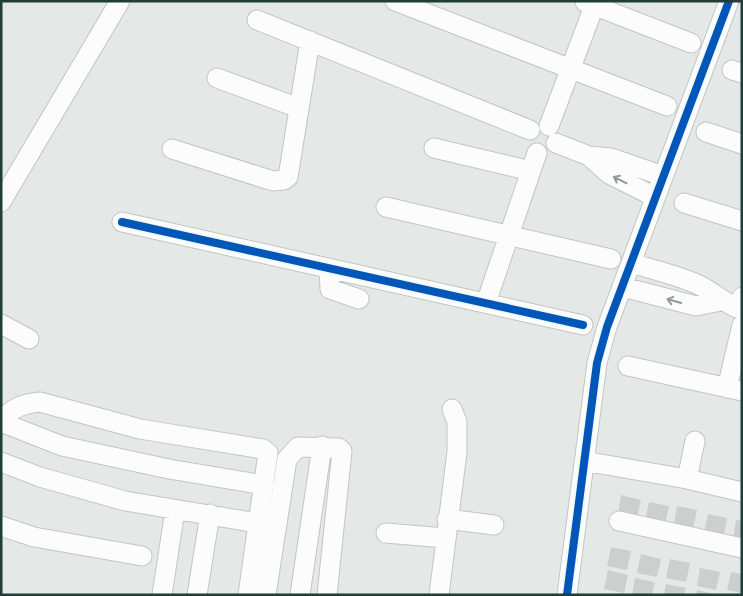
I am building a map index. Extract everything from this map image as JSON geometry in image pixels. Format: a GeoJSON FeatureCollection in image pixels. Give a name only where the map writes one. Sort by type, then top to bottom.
{"type":"FeatureCollection","features":[{"type":"Feature","properties":{"kind":"street"},"geometry":{"type":"LineString","coordinates":[[1,202],[120,1]]}},
{"type":"Feature","properties":{"kind":"street"},"geometry":{"type":"LineString","coordinates":[[395,1],[667,106]]}},
{"type":"Feature","properties":{"kind":"street"},"geometry":{"type":"LineString","coordinates":[[567,595],[597,363],[607,326],[729,1]]}},
{"type":"Feature","properties":{"kind":"street"},"geometry":{"type":"LineString","coordinates":[[434,148],[534,162],[549,152],[592,3],[691,43]]}},
{"type":"Feature","properties":{"kind":"street"},"geometry":{"type":"LineString","coordinates":[[257,20],[530,130]]}},
{"type":"Feature","properties":{"kind":"street"},"geometry":{"type":"LineString","coordinates":[[172,149],[273,181],[284,180],[291,168],[310,41]]}},
{"type":"Feature","properties":{"kind":"street"},"geometry":{"type":"LineString","coordinates":[[217,78],[299,108]]}},
{"type":"Feature","properties":{"kind":"street"},"geometry":{"type":"LineString","coordinates":[[486,303],[511,236],[534,162],[528,135],[535,126],[589,156],[609,174],[656,197]]}},
{"type":"Feature","properties":{"kind":"street"},"geometry":{"type":"LineString","coordinates":[[706,132],[742,144]]}},
{"type":"Feature","properties":{"kind":"street"},"geometry":{"type":"LineString","coordinates":[[589,156],[611,158],[663,176]]}},
{"type":"Feature","properties":{"kind":"street"},"geometry":{"type":"LineString","coordinates":[[684,203],[742,222]]}},
{"type":"Feature","properties":{"kind":"street"},"geometry":{"type":"LineString","coordinates":[[386,206],[612,259]]}},
{"type":"Feature","properties":{"kind":"street"},"geometry":{"type":"LineString","coordinates":[[122,222],[583,325]]}},
{"type":"Feature","properties":{"kind":"street"},"geometry":{"type":"LineString","coordinates":[[631,263],[692,282],[737,308]]}},
{"type":"Feature","properties":{"kind":"street"},"geometry":{"type":"LineString","coordinates":[[328,268],[330,289],[359,299]]}},
{"type":"Feature","properties":{"kind":"street"},"geometry":{"type":"LineString","coordinates":[[623,287],[696,306],[737,308]]}},
{"type":"Feature","properties":{"kind":"street"},"geometry":{"type":"LineString","coordinates":[[628,366],[734,390],[737,308]]}},
{"type":"Feature","properties":{"kind":"street"},"geometry":{"type":"LineString","coordinates":[[1,324],[29,339]]}},
{"type":"Feature","properties":{"kind":"street"},"geometry":{"type":"LineString","coordinates":[[248,595],[257,523],[264,484],[268,453],[263,450],[140,429],[40,402],[23,404],[10,411],[1,422],[62,446],[168,469],[264,484]]}},
{"type":"Feature","properties":{"kind":"street"},"geometry":{"type":"LineString","coordinates":[[439,595],[447,519],[457,452],[457,422],[452,409]]}},
{"type":"Feature","properties":{"kind":"street"},"geometry":{"type":"LineString","coordinates":[[687,479],[695,441]]}},
{"type":"Feature","properties":{"kind":"street"},"geometry":{"type":"LineString","coordinates":[[300,595],[322,446]]}},
{"type":"Feature","properties":{"kind":"street"},"geometry":{"type":"LineString","coordinates":[[266,595],[287,459],[298,447],[322,446],[339,448],[342,458],[326,595]]}},
{"type":"Feature","properties":{"kind":"street"},"geometry":{"type":"LineString","coordinates":[[584,461],[687,479],[742,492]]}},
{"type":"Feature","properties":{"kind":"street"},"geometry":{"type":"LineString","coordinates":[[1,462],[40,477],[116,498],[175,510],[210,514],[257,523]]}},
{"type":"Feature","properties":{"kind":"street"},"geometry":{"type":"LineString","coordinates":[[162,595],[175,510]]}},
{"type":"Feature","properties":{"kind":"street"},"geometry":{"type":"LineString","coordinates":[[197,595],[210,514]]}},
{"type":"Feature","properties":{"kind":"street"},"geometry":{"type":"LineString","coordinates":[[447,519],[494,525]]}},
{"type":"Feature","properties":{"kind":"street"},"geometry":{"type":"LineString","coordinates":[[619,520],[742,548]]}},
{"type":"Feature","properties":{"kind":"street"},"geometry":{"type":"LineString","coordinates":[[1,526],[34,537],[142,556]]}},
{"type":"Feature","properties":{"kind":"street"},"geometry":{"type":"LineString","coordinates":[[386,533],[445,538]]}},
{"type":"Feature","properties":{"kind":"building"},"geometry":{"type":"Polygon","coordinates":[[[621,495],[641,500],[637,518],[618,514],[621,495]]]}},
{"type":"Feature","properties":{"kind":"building"},"geometry":{"type":"Polygon","coordinates":[[[649,502],[669,506],[665,525],[645,521],[649,502]]]}},
{"type":"Feature","properties":{"kind":"building"},"geometry":{"type":"Polygon","coordinates":[[[677,506],[697,510],[693,529],[674,524],[677,506]]]}},
{"type":"Feature","properties":{"kind":"building"},"geometry":{"type":"Polygon","coordinates":[[[708,514],[727,518],[724,536],[704,532],[708,514]]]}},
{"type":"Feature","properties":{"kind":"building"},"geometry":{"type":"Polygon","coordinates":[[[736,520],[742,521],[742,541],[733,539],[736,520]]]}},
{"type":"Feature","properties":{"kind":"building"},"geometry":{"type":"Polygon","coordinates":[[[611,547],[631,551],[627,570],[607,566],[611,547]]]}},
{"type":"Feature","properties":{"kind":"building"},"geometry":{"type":"Polygon","coordinates":[[[641,554],[661,559],[657,577],[637,573],[641,554]]]}},
{"type":"Feature","properties":{"kind":"building"},"geometry":{"type":"Polygon","coordinates":[[[670,559],[690,563],[686,582],[666,578],[670,559]]]}},
{"type":"Feature","properties":{"kind":"building"},"geometry":{"type":"Polygon","coordinates":[[[700,568],[720,572],[716,590],[697,586],[700,568]]]}},
{"type":"Feature","properties":{"kind":"building"},"geometry":{"type":"Polygon","coordinates":[[[608,570],[628,575],[624,593],[604,589],[608,570]]]}},
{"type":"Feature","properties":{"kind":"building"},"geometry":{"type":"Polygon","coordinates":[[[731,572],[742,574],[742,593],[727,590],[731,572]]]}},
{"type":"Feature","properties":{"kind":"building"},"geometry":{"type":"Polygon","coordinates":[[[635,578],[655,582],[652,595],[632,595],[635,578]]]}},
{"type":"Feature","properties":{"kind":"building"},"geometry":{"type":"Polygon","coordinates":[[[666,584],[686,588],[684,595],[664,595],[666,584]]]}},
{"type":"Feature","properties":{"kind":"building"},"geometry":{"type":"Polygon","coordinates":[[[697,590],[714,594],[696,595],[697,590]]]}},
{"type":"Feature","properties":{"kind":"cycle path"},"geometry":{"type":"LineString","coordinates":[[567,595],[597,363],[607,327],[729,1]]}},
{"type":"Feature","properties":{"kind":"cycle path"},"geometry":{"type":"LineString","coordinates":[[122,222],[583,325]]}}]}
